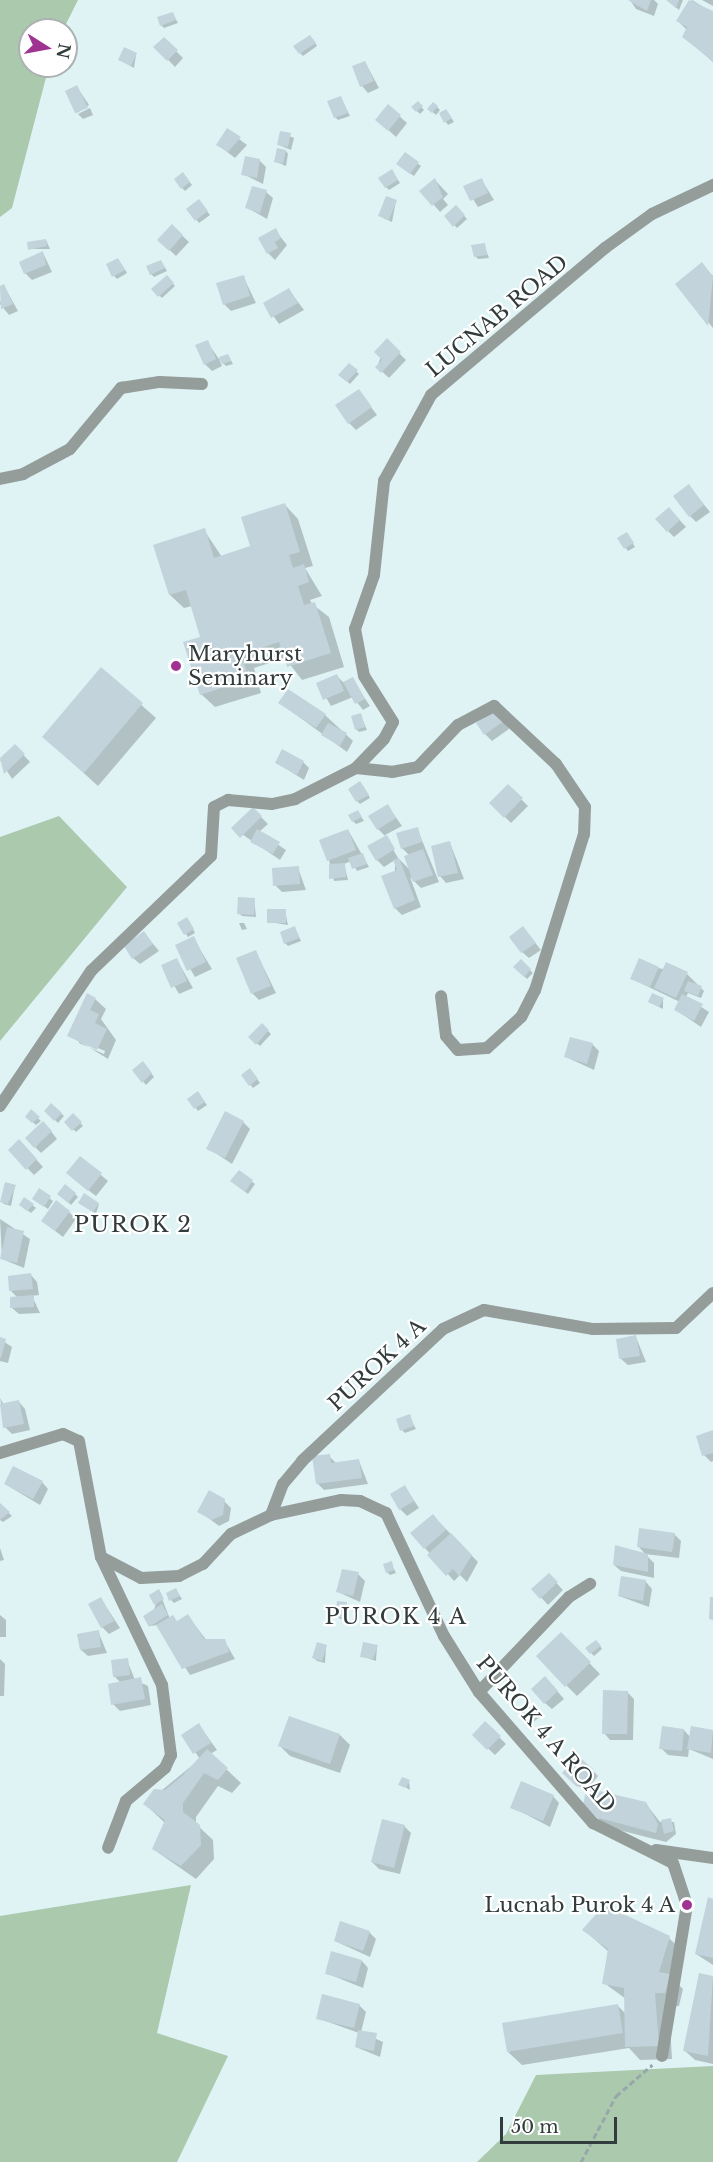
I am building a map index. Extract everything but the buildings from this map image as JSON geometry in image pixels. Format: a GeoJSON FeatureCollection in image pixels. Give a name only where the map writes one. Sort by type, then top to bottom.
{"type":"FeatureCollection","features":[{"type":"Feature","properties":{"kind":"street","name":"LUCNAB ROAD"},"geometry":{"type":"LineString","coordinates":[[0,1106],[91,971],[211,856],[214,807],[228,800],[272,804],[295,799],[356,768],[393,722],[364,676],[355,629],[374,575],[384,481],[426,404],[472,357],[605,248],[652,214],[713,184]]}},
{"type":"Feature","properties":{"kind":"street"},"geometry":{"type":"LineString","coordinates":[[0,479],[23,474],[70,449],[122,388],[160,382],[202,384]]}},
{"type":"Feature","properties":{"kind":"street"},"geometry":{"type":"LineString","coordinates":[[356,768],[392,772],[418,767],[458,724],[494,706],[556,764],[585,807],[584,834],[535,990],[521,1017],[487,1048],[458,1050],[446,1036],[441,996]]}},
{"type":"Feature","properties":{"kind":"street","name":"PUROK 4 A"},"geometry":{"type":"LineString","coordinates":[[271,1515],[283,1484],[302,1461],[443,1329],[484,1310],[593,1329],[676,1328],[713,1293]]}},
{"type":"Feature","properties":{"kind":"street"},"geometry":{"type":"LineString","coordinates":[[0,1453],[63,1434],[79,1441],[101,1557],[162,1684],[171,1755],[165,1768],[126,1801],[108,1848]]}},
{"type":"Feature","properties":{"kind":"street","name":"PUROK 4 A ROAD"},"geometry":{"type":"LineString","coordinates":[[101,1557],[141,1578],[178,1575],[203,1564],[245,1524],[271,1515],[341,1500],[360,1501],[386,1513],[444,1636],[478,1692],[593,1823],[652,1849],[674,1863],[687,1905],[662,2056]]}},
{"type":"Feature","properties":{"kind":"street"},"geometry":{"type":"LineString","coordinates":[[478,1692],[569,1597],[590,1584]]}},
{"type":"Feature","properties":{"kind":"street","name":"PUROK 4 A ROAD"},"geometry":{"type":"LineString","coordinates":[[652,1849],[713,1858]]}},
{"type":"Feature","properties":{"kind":"path"},"geometry":{"type":"LineString","coordinates":[[581,2162],[616,2096],[662,2056]]}},
{"type":"Feature","properties":{"kind":"green space"},"geometry":{"type":"Polygon","coordinates":[[[0,0],[78,0],[69,18],[18,18],[18,78],[46,78],[12,208],[0,217],[0,0]]]}},
{"type":"Feature","properties":{"kind":"green space"},"geometry":{"type":"Polygon","coordinates":[[[59,816],[127,887],[0,1041],[0,837],[59,816]]]}},
{"type":"Feature","properties":{"kind":"green space"},"geometry":{"type":"Polygon","coordinates":[[[191,1885],[157,2033],[228,2056],[177,2162],[0,2162],[0,1916],[191,1885]]]}},
{"type":"Feature","properties":{"kind":"green space"},"geometry":{"type":"Polygon","coordinates":[[[713,2066],[713,2162],[477,2162],[506,2134],[536,2075],[713,2066]]]}},
{"type":"Feature","properties":{"kind":"place","name":"Maryhurst Seminary"},"geometry":{"type":"Point","coordinates":[176,666]}},
{"type":"Feature","properties":{"kind":"place","name":"Lucnab Purok 4 A"},"geometry":{"type":"Point","coordinates":[687,1905]}},
{"type":"Feature","properties":{"kind":"district","name":"PUROK 2"},"geometry":{"type":"Point","coordinates":[133,1225]}},
{"type":"Feature","properties":{"kind":"district","name":"PUROK 4 A"},"geometry":{"type":"Point","coordinates":[396,1617]}}]}
